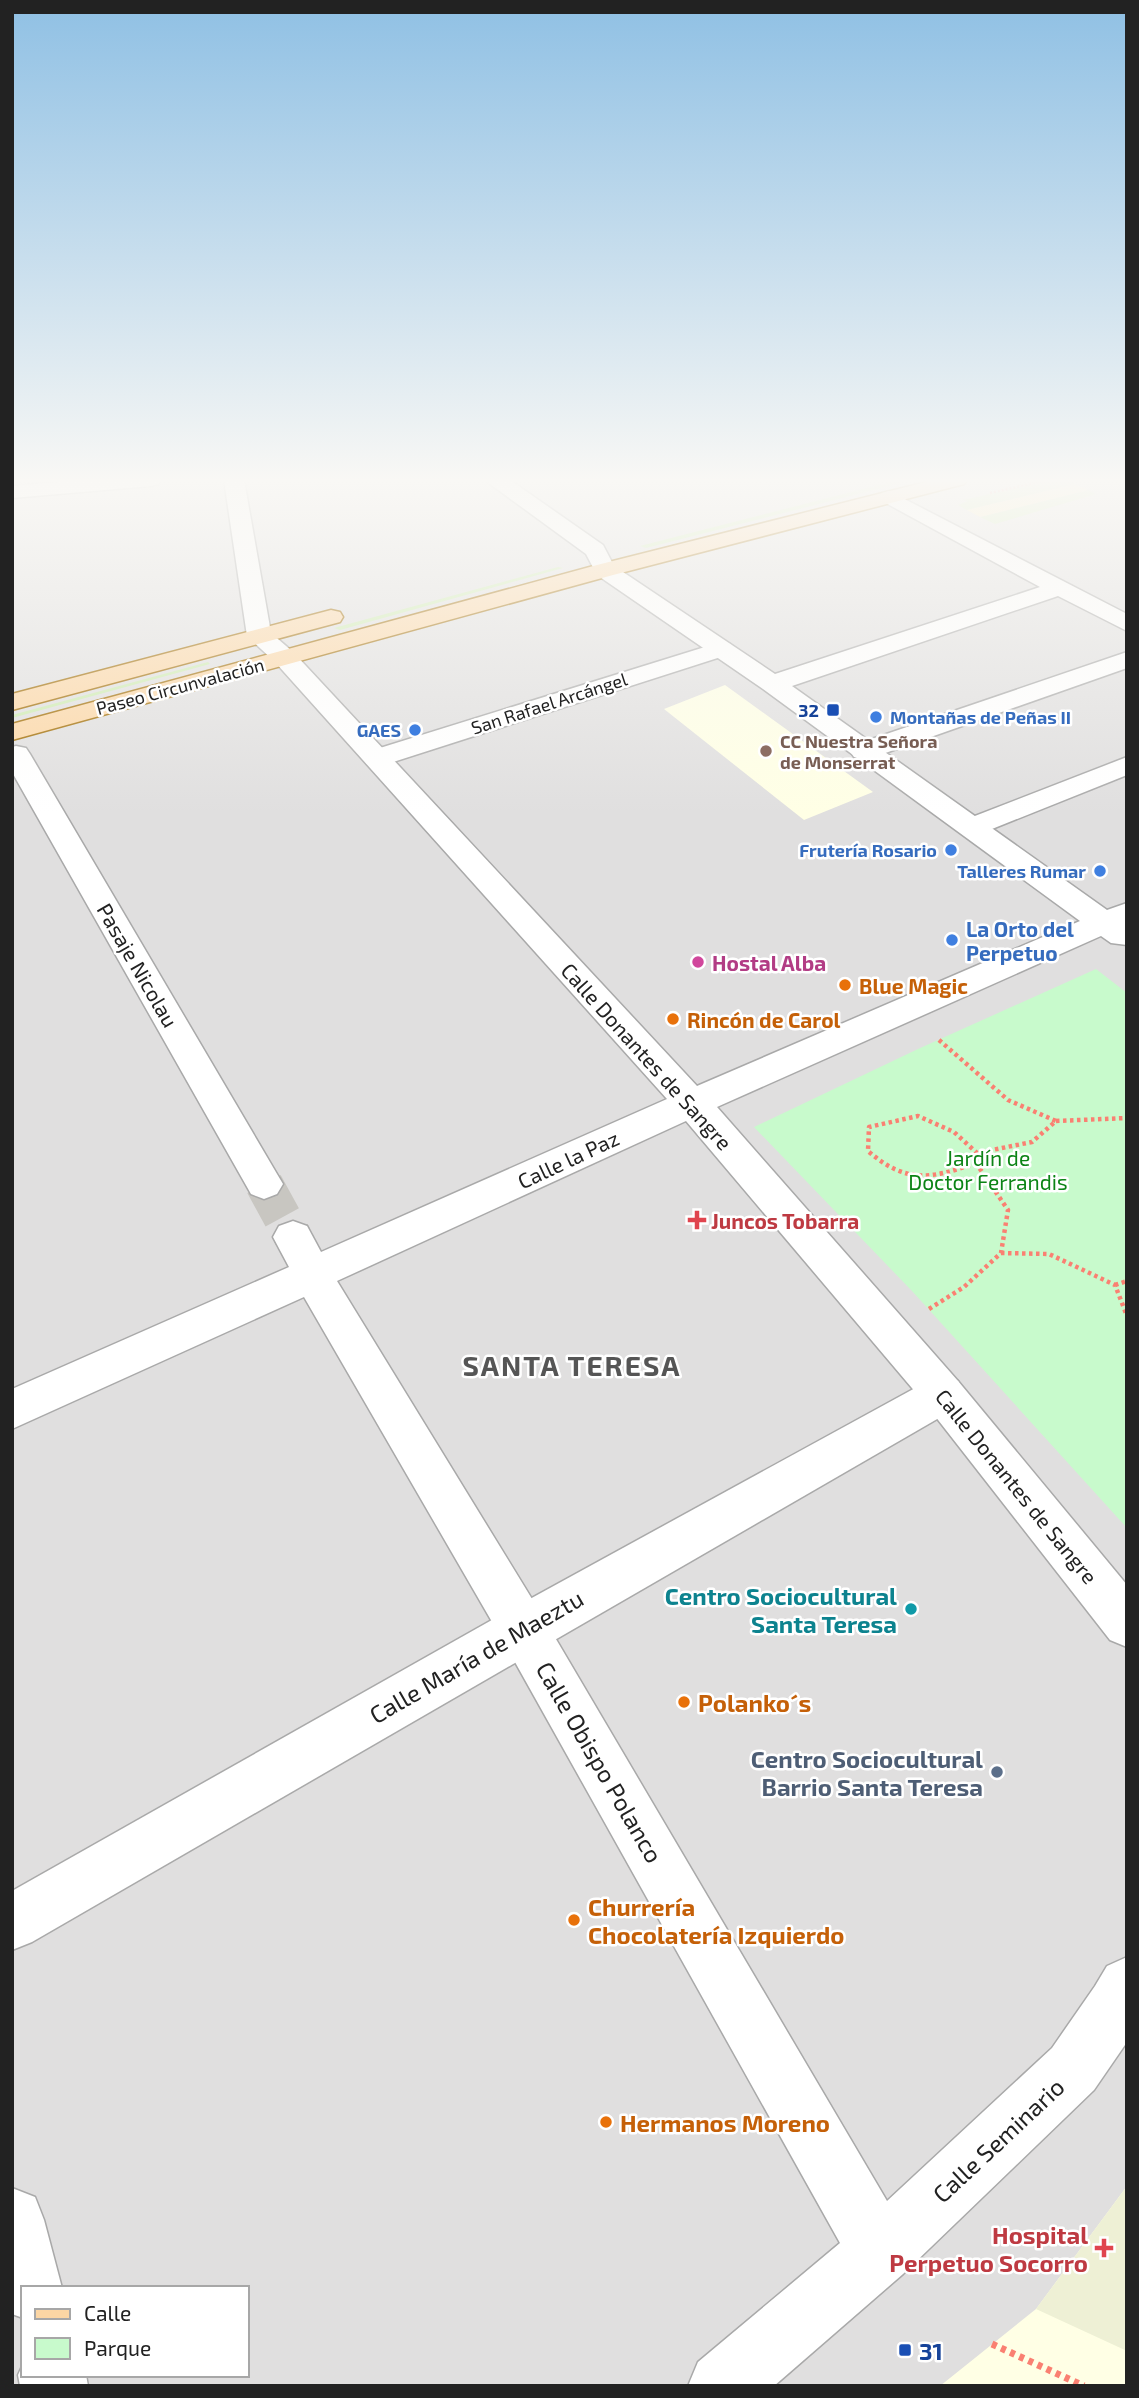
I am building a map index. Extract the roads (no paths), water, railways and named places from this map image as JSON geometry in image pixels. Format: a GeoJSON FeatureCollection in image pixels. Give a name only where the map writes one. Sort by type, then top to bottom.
{"type":"FeatureCollection","features":[{"type":"Feature","properties":{"kind":"main road","name":"Paseo Circunvalación"},"geometry":{"type":"LineString","coordinates":[[13,744],[488,592]]}},
{"type":"Feature","properties":{"kind":"main road","name":"Paseo Circunvalación"},"geometry":{"type":"LineString","coordinates":[[12,702],[358,610]]}},
{"type":"Feature","properties":{"kind":"street"},"geometry":{"type":"LineString","coordinates":[[252,592],[259,636]]}},
{"type":"Feature","properties":{"kind":"street"},"geometry":{"type":"LineString","coordinates":[[639,592],[972,827],[1119,925]]}},
{"type":"Feature","properties":{"kind":"street"},"geometry":{"type":"LineString","coordinates":[[772,684],[1048,592]]}},
{"type":"Feature","properties":{"kind":"street"},"geometry":{"type":"LineString","coordinates":[[1067,592],[1127,624]]}},
{"type":"Feature","properties":{"kind":"street","name":"Calle Donantes de Sangre"},"geometry":{"type":"LineString","coordinates":[[259,636],[284,657],[692,1102],[943,1394],[1124,1618]]}},
{"type":"Feature","properties":{"kind":"street","name":"San Rafael Arcángel"},"geometry":{"type":"LineString","coordinates":[[377,758],[721,649]]}},
{"type":"Feature","properties":{"kind":"street"},"geometry":{"type":"LineString","coordinates":[[864,751],[1127,659]]}},
{"type":"Feature","properties":{"kind":"street","name":"Pasaje Nicolau"},"geometry":{"type":"LineString","coordinates":[[13,744],[264,1184]]}},
{"type":"Feature","properties":{"kind":"street"},"geometry":{"type":"LineString","coordinates":[[972,827],[1127,765]]}},
{"type":"Feature","properties":{"kind":"street","name":"Calle la Paz"},"geometry":{"type":"LineString","coordinates":[[12,1410],[304,1256],[692,1102],[1119,925]]}},
{"type":"Feature","properties":{"kind":"street","name":"Calle Obispo Polanco"},"geometry":{"type":"LineString","coordinates":[[304,1256],[331,1309],[523,1629],[880,2251]]}},
{"type":"Feature","properties":{"kind":"street","name":"Calle María de Maeztu"},"geometry":{"type":"LineString","coordinates":[[12,1922],[523,1629],[943,1394]]}},
{"type":"Feature","properties":{"kind":"street","name":"Calle Seminario"},"geometry":{"type":"LineString","coordinates":[[722,2386],[880,2251],[1073,2069],[1116,2007],[1127,1986]]}},
{"type":"Feature","properties":{"kind":"street"},"geometry":{"type":"LineString","coordinates":[[12,2220],[29,2286]]}},
{"type":"Feature","properties":{"kind":"tunnel"},"geometry":{"type":"LineString","coordinates":[[264,1184],[293,1237]]}},
{"type":"Feature","properties":{"kind":"place","name":"32"},"geometry":{"type":"Point","coordinates":[833,710]}},
{"type":"Feature","properties":{"kind":"place","name":"Montañas de Peñas II"},"geometry":{"type":"Point","coordinates":[876,717]}},
{"type":"Feature","properties":{"kind":"place","name":"GAES"},"geometry":{"type":"Point","coordinates":[415,730]}},
{"type":"Feature","properties":{"kind":"place","name":"CC Nuestra Señora de Monserrat"},"geometry":{"type":"Point","coordinates":[766,751]}},
{"type":"Feature","properties":{"kind":"place","name":"Frutería Rosario"},"geometry":{"type":"Point","coordinates":[951,850]}},
{"type":"Feature","properties":{"kind":"place","name":"Talleres Rumar"},"geometry":{"type":"Point","coordinates":[1100,871]}},
{"type":"Feature","properties":{"kind":"place","name":"La Orto del Perpetuo"},"geometry":{"type":"Point","coordinates":[952,940]}},
{"type":"Feature","properties":{"kind":"place","name":"Hostal Alba"},"geometry":{"type":"Point","coordinates":[698,962]}},
{"type":"Feature","properties":{"kind":"place","name":"Blue Magic"},"geometry":{"type":"Point","coordinates":[845,985]}},
{"type":"Feature","properties":{"kind":"place","name":"Rincón de Carol"},"geometry":{"type":"Point","coordinates":[673,1019]}},
{"type":"Feature","properties":{"kind":"place","name":"Juncos Tobarra"},"geometry":{"type":"Point","coordinates":[697,1220]}},
{"type":"Feature","properties":{"kind":"place","name":"Centro Sociocultural Santa Teresa"},"geometry":{"type":"Point","coordinates":[911,1609]}},
{"type":"Feature","properties":{"kind":"place","name":"Polanko´s"},"geometry":{"type":"Point","coordinates":[684,1702]}},
{"type":"Feature","properties":{"kind":"place","name":"Centro Sociocultural Barrio Santa Teresa"},"geometry":{"type":"Point","coordinates":[997,1772]}},
{"type":"Feature","properties":{"kind":"place","name":"Churrería Chocolatería Izquierdo"},"geometry":{"type":"Point","coordinates":[574,1920]}},
{"type":"Feature","properties":{"kind":"place","name":"Hermanos Moreno"},"geometry":{"type":"Point","coordinates":[606,2122]}},
{"type":"Feature","properties":{"kind":"place","name":"Hospital Perpetuo Socorro"},"geometry":{"type":"Point","coordinates":[1104,2248]}},
{"type":"Feature","properties":{"kind":"place","name":"31"},"geometry":{"type":"Point","coordinates":[905,2350]}},
{"type":"Feature","properties":{"kind":"district","name":"SANTA TERESA"},"geometry":{"type":"Point","coordinates":[572,1365]}},
{"type":"Feature","properties":{"kind":"park label","name":"Jardín de Doctor Ferrandis"},"geometry":{"type":"Point","coordinates":[988,1169]}}]}
